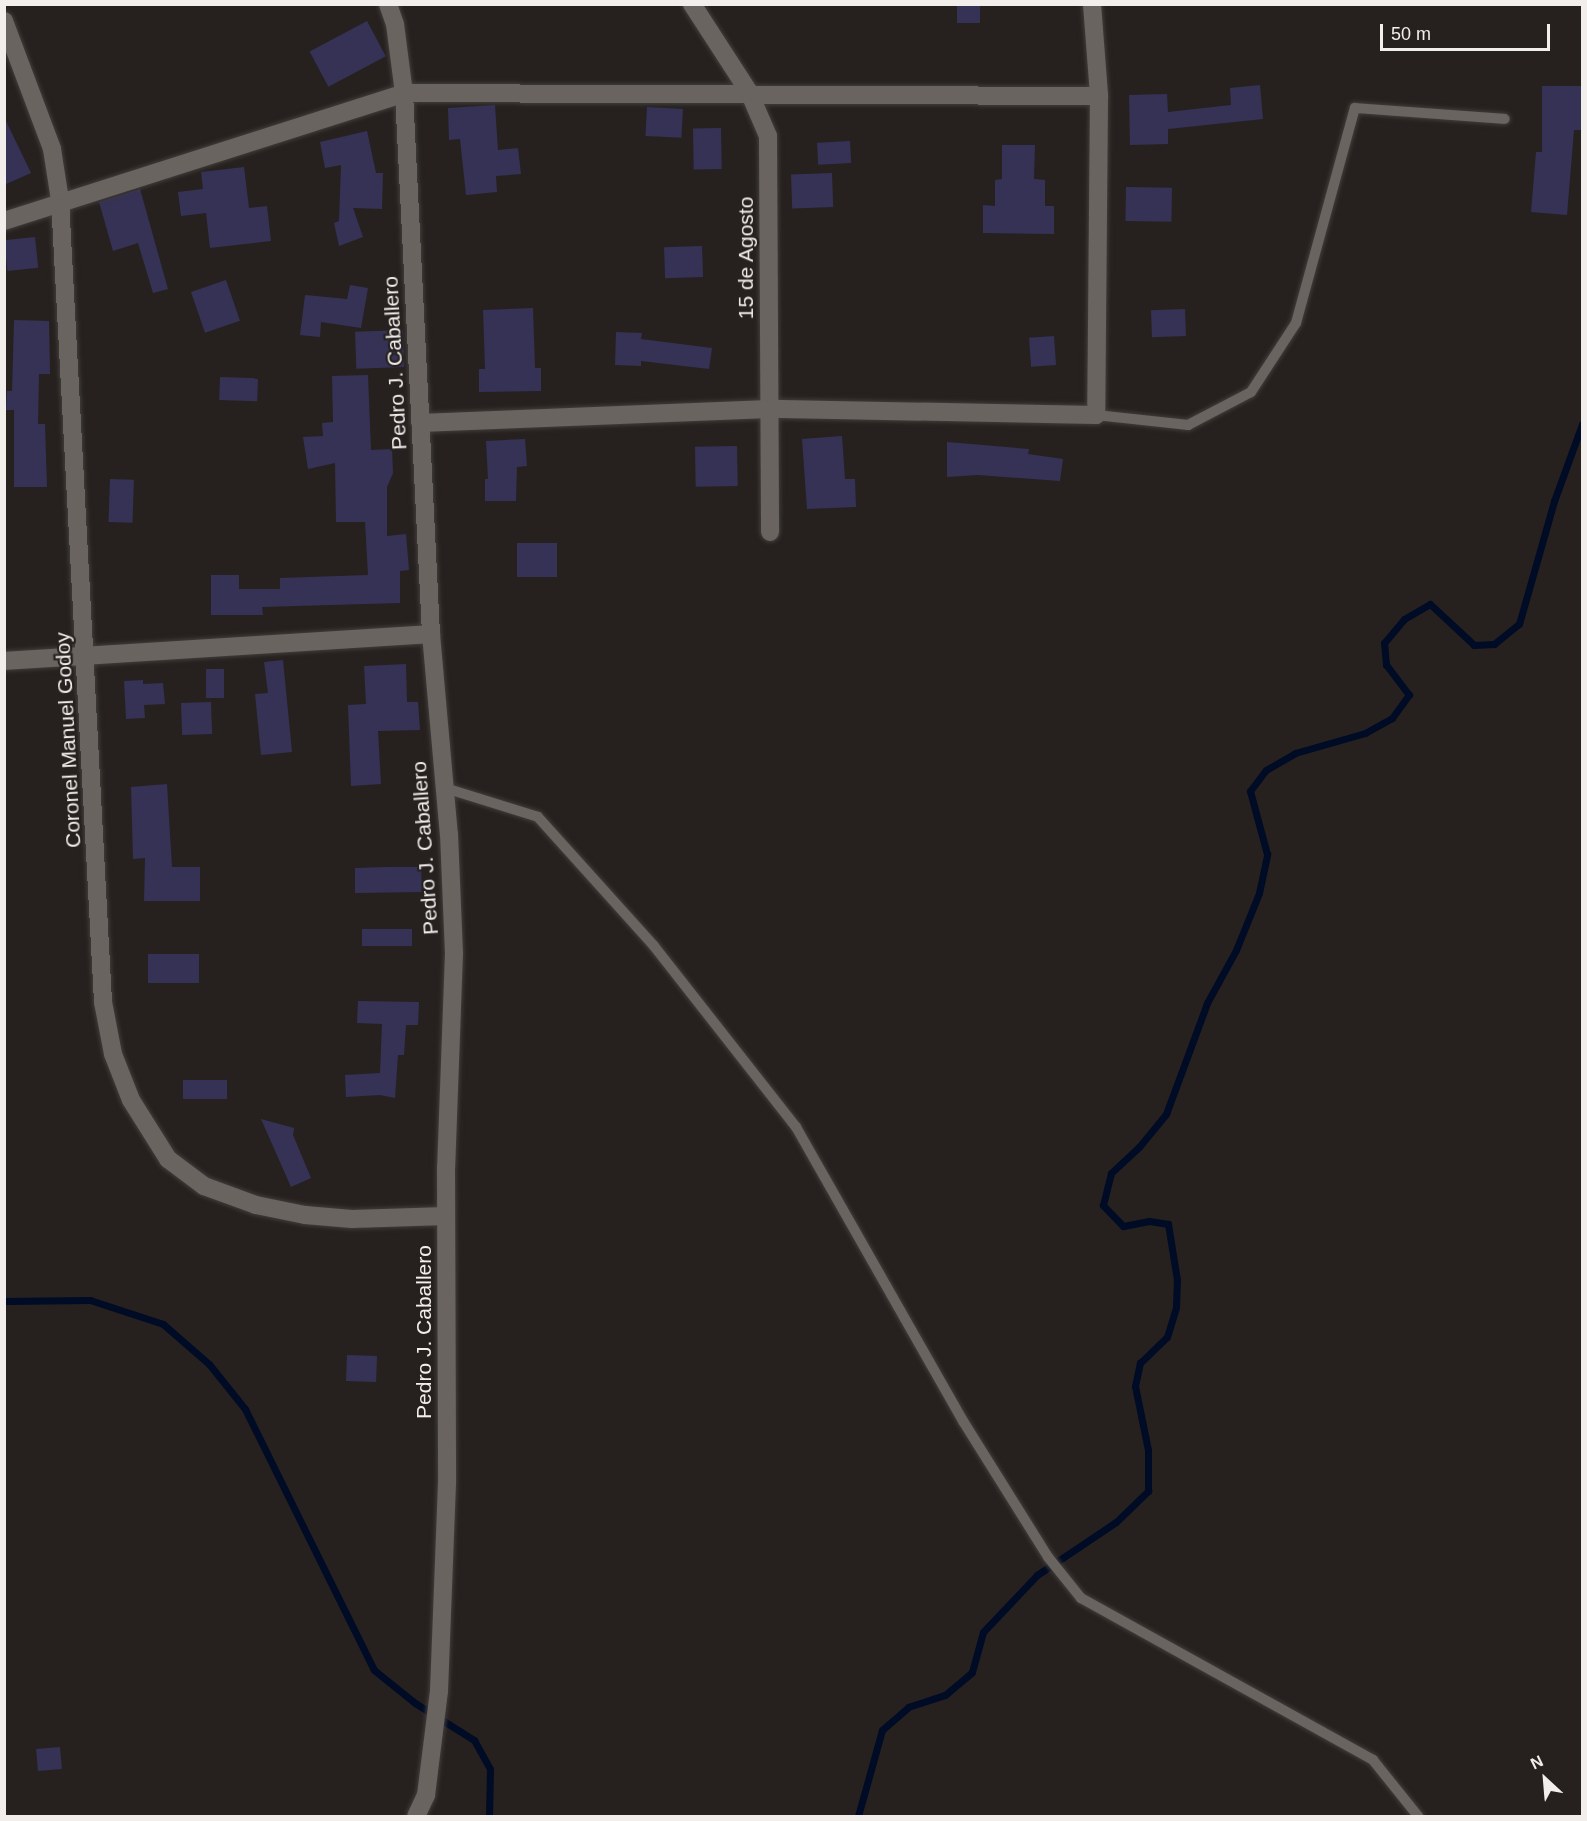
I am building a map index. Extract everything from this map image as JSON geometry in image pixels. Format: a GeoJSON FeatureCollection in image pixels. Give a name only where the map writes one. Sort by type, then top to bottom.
{"type":"FeatureCollection","features":[{"type":"Feature","properties":{"kind":"street","name":"Pedro J. Caballero"},"geometry":{"type":"LineString","coordinates":[[388,4],[395,24],[404,93],[431,634],[445,788],[454,953],[446,1216],[447,1483],[439,1691],[436,1737],[426,1795],[416,1816]]}},
{"type":"Feature","properties":{"kind":"street","name":"15 de Agosto"},"geometry":{"type":"LineString","coordinates":[[692,4],[749,92],[768,136],[770,532]]}},
{"type":"Feature","properties":{"kind":"street"},"geometry":{"type":"LineString","coordinates":[[420,423],[769,409],[1095,415],[1099,96],[1092,4]]}},
{"type":"Feature","properties":{"kind":"street","name":"Coronel Manuel Godoy"},"geometry":{"type":"LineString","coordinates":[[4,21],[52,150],[60,200],[104,1002],[112,1054],[131,1100],[168,1159],[204,1186],[256,1205],[352,1219],[446,1216]]}},
{"type":"Feature","properties":{"kind":"street"},"geometry":{"type":"LineString","coordinates":[[4,221],[60,200],[404,93],[749,92],[1099,96]]}},
{"type":"Feature","properties":{"kind":"street"},"geometry":{"type":"LineString","coordinates":[[4,662],[431,634]]}},
{"type":"Feature","properties":{"kind":"lane"},"geometry":{"type":"LineString","coordinates":[[1095,415],[1188,425],[1251,392],[1296,323],[1355,108],[1505,119]]}},
{"type":"Feature","properties":{"kind":"lane"},"geometry":{"type":"LineString","coordinates":[[445,788],[538,818],[669,964],[796,1127],[963,1421],[1048,1557],[1081,1598],[1373,1760],[1418,1816]]}},
{"type":"Feature","properties":{"kind":"building"},"geometry":{"type":"Polygon","coordinates":[[[957,4],[980,4],[980,23],[957,23],[957,4]]]}},
{"type":"Feature","properties":{"kind":"building"},"geometry":{"type":"Polygon","coordinates":[[[367,21],[386,56],[328,87],[310,52],[367,21]]]}},
{"type":"Feature","properties":{"kind":"building"},"geometry":{"type":"Polygon","coordinates":[[[1260,85],[1263,119],[1168,129],[1168,144],[1130,145],[1129,95],[1167,94],[1168,112],[1231,105],[1230,88],[1260,85]]]}},
{"type":"Feature","properties":{"kind":"building"},"geometry":{"type":"Polygon","coordinates":[[[1542,86],[1582,86],[1582,130],[1574,130],[1567,215],[1531,212],[1536,152],[1542,152],[1542,86]]]}},
{"type":"Feature","properties":{"kind":"building"},"geometry":{"type":"Polygon","coordinates":[[[495,105],[498,150],[518,148],[521,174],[496,176],[497,192],[466,195],[460,139],[449,140],[448,108],[495,105]]]}},
{"type":"Feature","properties":{"kind":"building"},"geometry":{"type":"Polygon","coordinates":[[[647,107],[683,109],[681,138],[645,136],[647,107]]]}},
{"type":"Feature","properties":{"kind":"building"},"geometry":{"type":"Polygon","coordinates":[[[4,117],[31,173],[4,185],[4,117]]]}},
{"type":"Feature","properties":{"kind":"building"},"geometry":{"type":"Polygon","coordinates":[[[693,128],[721,128],[722,169],[694,169],[693,128]]]}},
{"type":"Feature","properties":{"kind":"building"},"geometry":{"type":"Polygon","coordinates":[[[367,131],[376,173],[383,173],[382,209],[353,208],[363,237],[339,246],[334,223],[339,221],[341,165],[325,168],[320,142],[367,131]]]}},
{"type":"Feature","properties":{"kind":"building"},"geometry":{"type":"Polygon","coordinates":[[[850,141],[851,163],[818,165],[817,143],[850,141]]]}},
{"type":"Feature","properties":{"kind":"building"},"geometry":{"type":"Polygon","coordinates":[[[1002,145],[1035,145],[1034,179],[1045,180],[1045,206],[1054,206],[1054,234],[983,233],[983,205],[995,206],[995,180],[1002,179],[1002,145]]]}},
{"type":"Feature","properties":{"kind":"building"},"geometry":{"type":"Polygon","coordinates":[[[244,167],[249,208],[267,206],[271,241],[210,248],[206,213],[181,216],[178,192],[203,189],[201,172],[244,167]]]}},
{"type":"Feature","properties":{"kind":"building"},"geometry":{"type":"Polygon","coordinates":[[[832,173],[833,207],[792,208],[791,174],[832,173]]]}},
{"type":"Feature","properties":{"kind":"building"},"geometry":{"type":"Polygon","coordinates":[[[1126,187],[1172,188],[1171,222],[1125,221],[1126,187]]]}},
{"type":"Feature","properties":{"kind":"building"},"geometry":{"type":"Polygon","coordinates":[[[140,189],[168,289],[153,293],[138,243],[113,251],[99,202],[140,189]]]}},
{"type":"Feature","properties":{"kind":"building"},"geometry":{"type":"Polygon","coordinates":[[[35,237],[38,268],[7,271],[4,240],[35,237]]]}},
{"type":"Feature","properties":{"kind":"building"},"geometry":{"type":"Polygon","coordinates":[[[702,246],[703,277],[665,278],[664,247],[702,246]]]}},
{"type":"Feature","properties":{"kind":"building"},"geometry":{"type":"Polygon","coordinates":[[[226,280],[240,321],[205,333],[191,292],[226,280]]]}},
{"type":"Feature","properties":{"kind":"building"},"geometry":{"type":"Polygon","coordinates":[[[350,285],[368,288],[361,328],[321,322],[320,337],[300,335],[305,295],[347,299],[350,285]]]}},
{"type":"Feature","properties":{"kind":"building"},"geometry":{"type":"Polygon","coordinates":[[[533,308],[535,368],[541,368],[541,391],[479,392],[479,369],[485,369],[483,310],[533,308]]]}},
{"type":"Feature","properties":{"kind":"building"},"geometry":{"type":"Polygon","coordinates":[[[1185,309],[1186,336],[1152,337],[1151,310],[1185,309]]]}},
{"type":"Feature","properties":{"kind":"building"},"geometry":{"type":"Polygon","coordinates":[[[14,320],[49,321],[50,374],[39,374],[38,424],[45,424],[47,487],[14,487],[14,410],[6,410],[7,391],[12,391],[14,320]]]}},
{"type":"Feature","properties":{"kind":"building"},"geometry":{"type":"Polygon","coordinates":[[[403,330],[404,367],[356,369],[355,332],[403,330]]]}},
{"type":"Feature","properties":{"kind":"building"},"geometry":{"type":"Polygon","coordinates":[[[616,332],[642,333],[641,339],[712,348],[709,369],[641,361],[641,366],[615,365],[616,332]]]}},
{"type":"Feature","properties":{"kind":"building"},"geometry":{"type":"Polygon","coordinates":[[[1054,336],[1056,365],[1031,367],[1029,338],[1054,336]]]}},
{"type":"Feature","properties":{"kind":"building"},"geometry":{"type":"Polygon","coordinates":[[[368,375],[371,450],[392,449],[393,473],[387,487],[387,536],[406,534],[409,570],[400,571],[400,603],[262,607],[263,615],[211,615],[211,575],[239,575],[239,589],[280,589],[280,578],[368,575],[365,522],[336,522],[335,463],[308,469],[303,437],[323,436],[322,423],[333,422],[332,376],[368,375]]]}},
{"type":"Feature","properties":{"kind":"building"},"geometry":{"type":"Polygon","coordinates":[[[220,377],[258,378],[257,401],[219,400],[220,377]]]}},
{"type":"Feature","properties":{"kind":"building"},"geometry":{"type":"Polygon","coordinates":[[[842,436],[845,479],[855,479],[856,507],[807,509],[802,439],[842,436]]]}},
{"type":"Feature","properties":{"kind":"building"},"geometry":{"type":"Polygon","coordinates":[[[525,439],[527,466],[517,467],[516,501],[485,501],[485,479],[488,479],[486,441],[525,439]]]}},
{"type":"Feature","properties":{"kind":"building"},"geometry":{"type":"Polygon","coordinates":[[[947,442],[1029,449],[1028,454],[1063,459],[1060,481],[978,475],[947,477],[947,442]]]}},
{"type":"Feature","properties":{"kind":"building"},"geometry":{"type":"Polygon","coordinates":[[[737,446],[738,486],[696,487],[695,447],[737,446]]]}},
{"type":"Feature","properties":{"kind":"building"},"geometry":{"type":"Polygon","coordinates":[[[110,479],[134,480],[132,523],[108,522],[110,479]]]}},
{"type":"Feature","properties":{"kind":"building"},"geometry":{"type":"Polygon","coordinates":[[[517,543],[557,543],[557,577],[517,577],[517,543]]]}},
{"type":"Feature","properties":{"kind":"building"},"geometry":{"type":"Polygon","coordinates":[[[283,660],[292,752],[261,755],[255,694],[268,693],[264,662],[283,660]]]}},
{"type":"Feature","properties":{"kind":"building"},"geometry":{"type":"Polygon","coordinates":[[[406,664],[407,702],[418,702],[420,730],[378,731],[381,784],[351,786],[348,705],[366,704],[364,666],[406,664]]]}},
{"type":"Feature","properties":{"kind":"building"},"geometry":{"type":"Polygon","coordinates":[[[206,669],[224,669],[224,698],[206,698],[206,669]]]}},
{"type":"Feature","properties":{"kind":"building"},"geometry":{"type":"Polygon","coordinates":[[[143,680],[143,684],[163,683],[165,704],[144,705],[145,718],[126,719],[124,681],[143,680]]]}},
{"type":"Feature","properties":{"kind":"building"},"geometry":{"type":"Polygon","coordinates":[[[211,702],[212,734],[182,735],[181,703],[211,702]]]}},
{"type":"Feature","properties":{"kind":"building"},"geometry":{"type":"Polygon","coordinates":[[[167,784],[172,867],[200,867],[200,901],[144,901],[145,858],[133,859],[131,787],[167,784]]]}},
{"type":"Feature","properties":{"kind":"building"},"geometry":{"type":"Polygon","coordinates":[[[421,867],[422,892],[355,893],[355,868],[421,867]]]}},
{"type":"Feature","properties":{"kind":"building"},"geometry":{"type":"Polygon","coordinates":[[[362,929],[412,929],[412,946],[362,946],[362,929]]]}},
{"type":"Feature","properties":{"kind":"building"},"geometry":{"type":"Polygon","coordinates":[[[148,954],[199,954],[199,983],[148,983],[148,954]]]}},
{"type":"Feature","properties":{"kind":"building"},"geometry":{"type":"Polygon","coordinates":[[[358,1001],[419,1002],[418,1025],[406,1025],[404,1055],[398,1055],[395,1098],[380,1095],[346,1097],[345,1075],[380,1073],[382,1024],[357,1023],[358,1001]]]}},
{"type":"Feature","properties":{"kind":"building"},"geometry":{"type":"Polygon","coordinates":[[[183,1080],[227,1080],[227,1099],[183,1099],[183,1080]]]}},
{"type":"Feature","properties":{"kind":"building"},"geometry":{"type":"Polygon","coordinates":[[[261,1119],[294,1128],[293,1135],[311,1178],[291,1187],[261,1119]]]}},
{"type":"Feature","properties":{"kind":"building"},"geometry":{"type":"Polygon","coordinates":[[[347,1355],[377,1356],[376,1382],[346,1381],[347,1355]]]}},
{"type":"Feature","properties":{"kind":"building"},"geometry":{"type":"Polygon","coordinates":[[[60,1747],[62,1769],[38,1771],[36,1749],[60,1747]]]}},
{"type":"Feature","properties":{"kind":"waterway"},"geometry":{"type":"LineString","coordinates":[[858,1816],[882,1730],[908,1707],[945,1695],[972,1672],[983,1632],[1037,1575],[1116,1522],[1148,1491],[1148,1450],[1135,1386],[1140,1363],[1167,1337],[1176,1307],[1177,1280],[1168,1224],[1149,1221],[1123,1226],[1103,1205],[1111,1173],[1139,1147],[1166,1114],[1207,1003],[1236,950],[1259,893],[1267,854],[1250,791],[1266,770],[1295,753],[1365,733],[1392,718],[1409,695],[1386,665],[1384,643],[1404,619],[1430,604],[1474,645],[1494,644],[1519,624],[1554,501],[1582,424]]}},
{"type":"Feature","properties":{"kind":"waterway"},"geometry":{"type":"LineString","coordinates":[[4,1301],[90,1300],[163,1324],[209,1364],[245,1409],[374,1670],[415,1703],[474,1740],[490,1769],[489,1816]]}}]}
